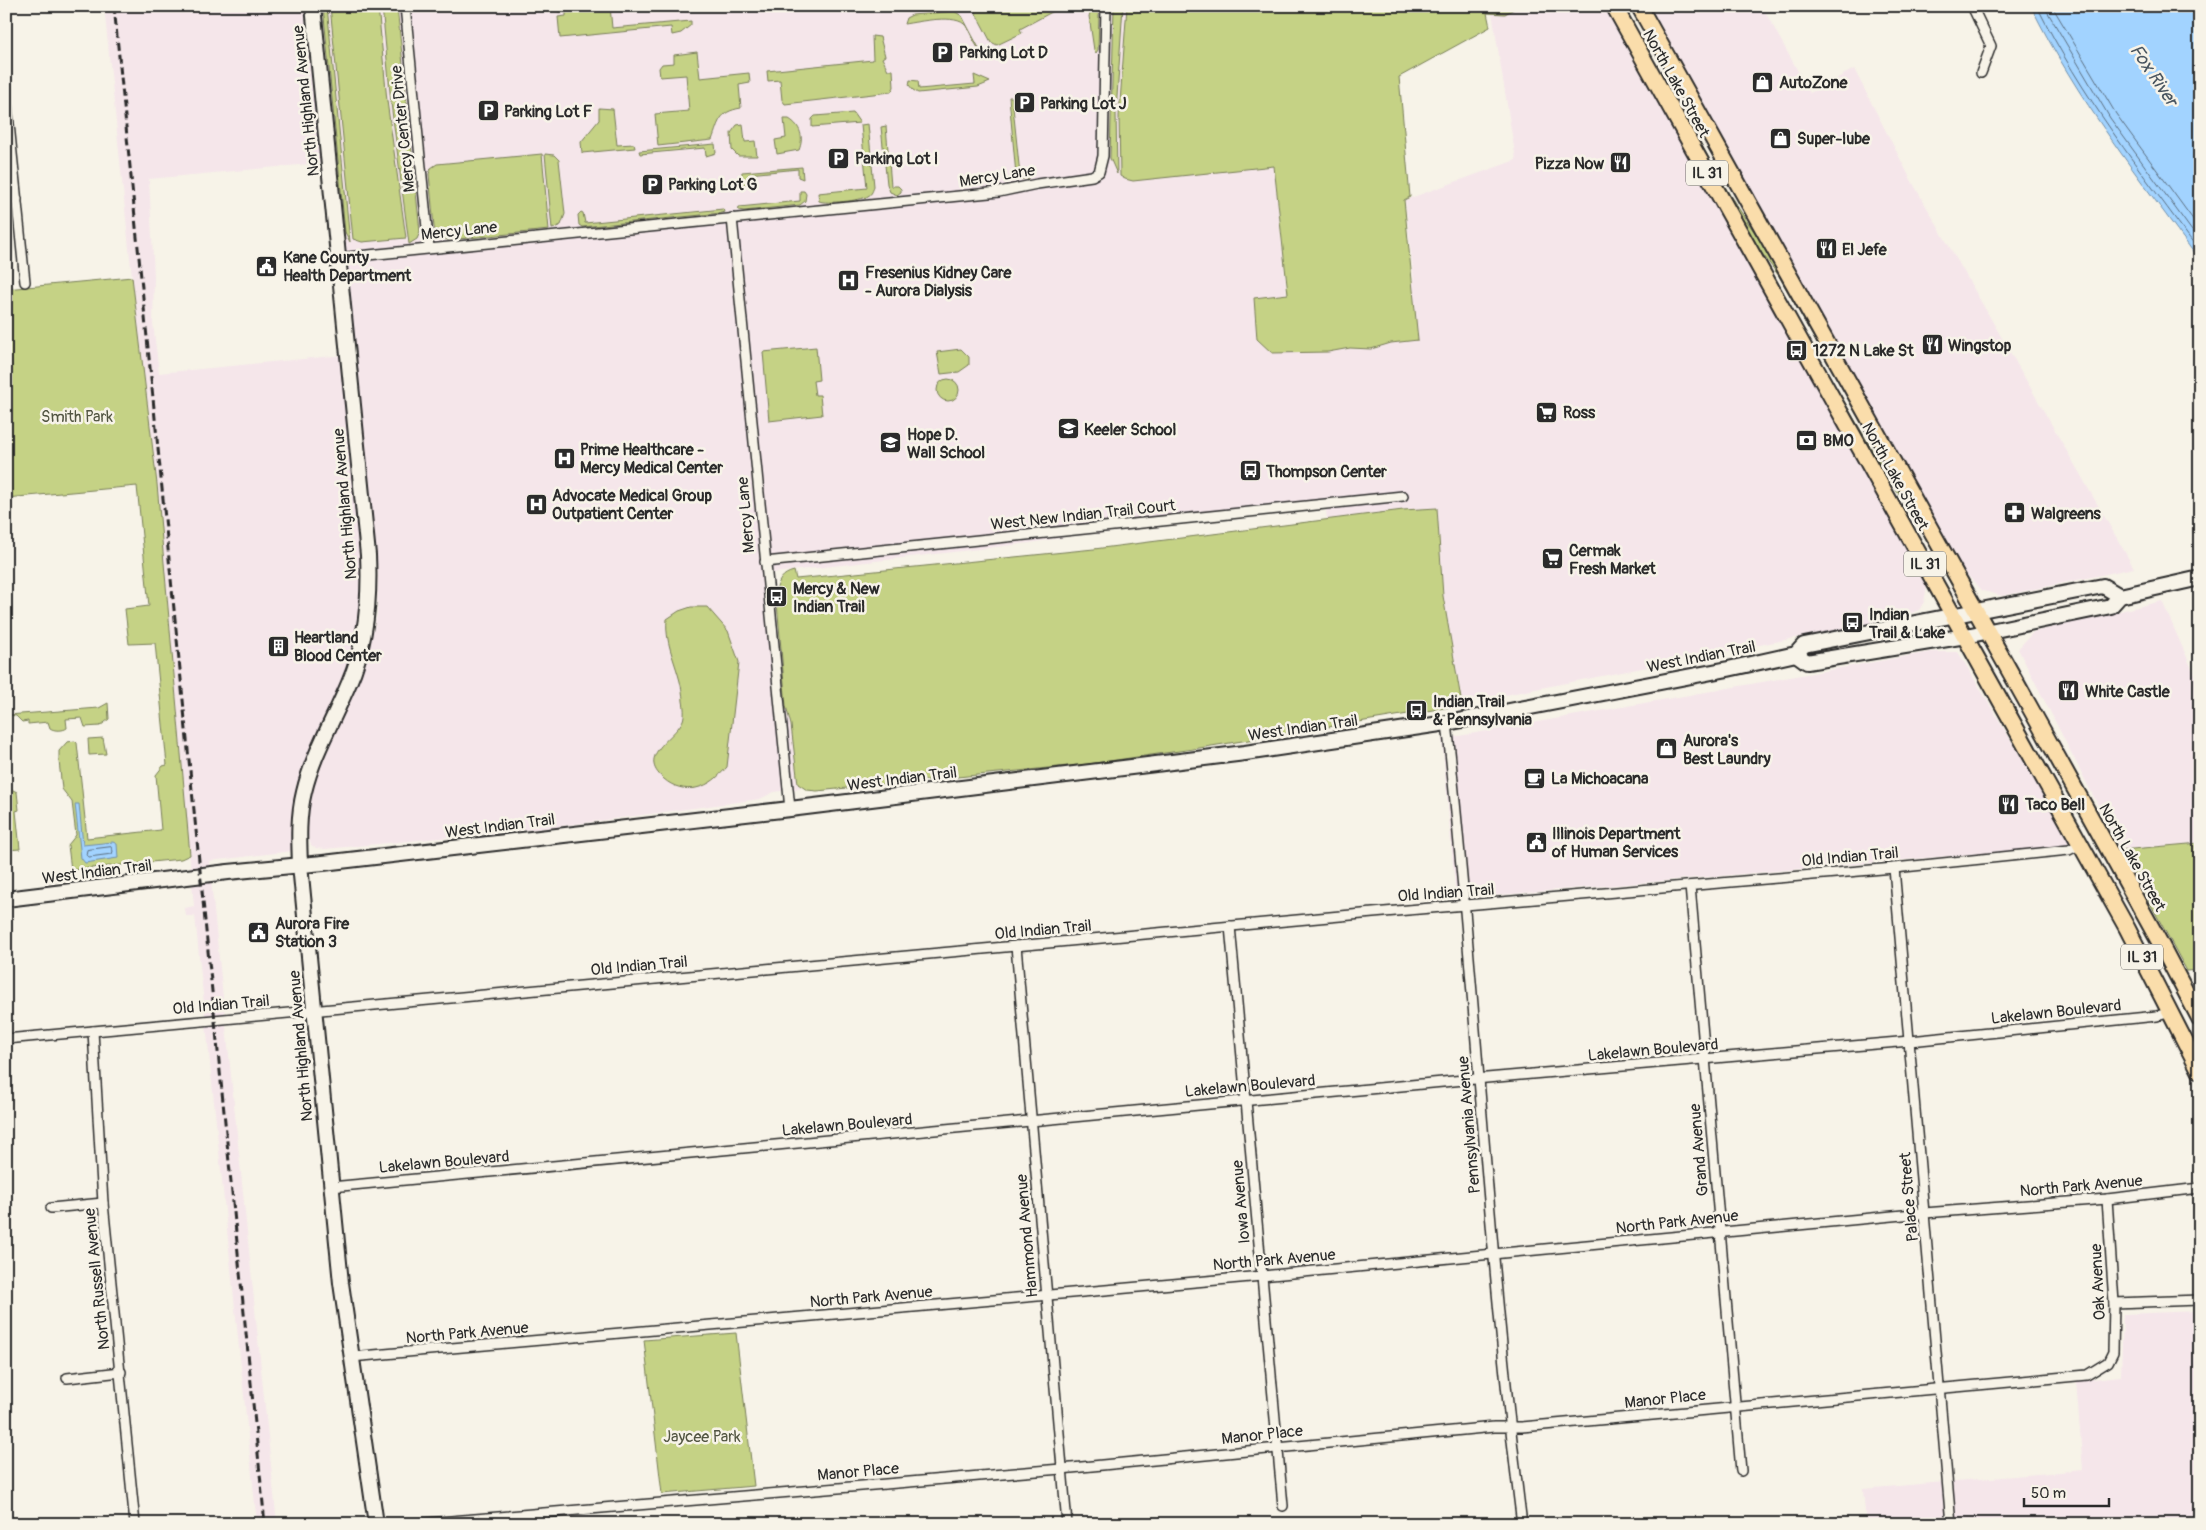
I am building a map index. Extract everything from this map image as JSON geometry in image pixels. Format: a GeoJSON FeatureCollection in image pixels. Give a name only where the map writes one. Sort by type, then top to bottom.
{"type":"FeatureCollection","features":[{"type":"Feature","properties":{"kind":"main road","name":"North Highland Avenue"},"geometry":{"type":"LineString","coordinates":[[313,6],[368,555],[369,588],[361,649],[350,681],[313,764],[303,794],[299,824],[300,865],[316,1010],[331,1187],[351,1357],[376,1524]]}},
{"type":"Feature","properties":{"kind":"main road","name":"North Lake Street"},"geometry":{"type":"LineString","coordinates":[[1614,6],[2081,844],[2171,1012],[2200,1071]]}},
{"type":"Feature","properties":{"kind":"main road","name":"North Lake Street"},"geometry":{"type":"LineString","coordinates":[[1639,6],[2156,934],[2200,1019]]}},
{"type":"Feature","properties":{"kind":"main road","name":"West Indian Trail"},"geometry":{"type":"LineString","coordinates":[[1796,654],[1807,662],[1988,632],[2111,606],[2120,596],[2200,578]]}},
{"type":"Feature","properties":{"kind":"main road","name":"West Indian Trail"},"geometry":{"type":"LineString","coordinates":[[6,899],[790,809],[1245,753],[1446,723],[1796,654],[1804,644],[2102,586],[2120,596]]}},
{"type":"Feature","properties":{"kind":"street","name":"Mercy Center Drive"},"geometry":{"type":"LineString","coordinates":[[405,6],[429,248]]}},
{"type":"Feature","properties":{"kind":"street","name":"Mercy Lane"},"geometry":{"type":"LineString","coordinates":[[338,258],[999,192],[1092,176],[1099,172],[1103,156],[1106,6]]}},
{"type":"Feature","properties":{"kind":"street"},"geometry":{"type":"LineString","coordinates":[[1972,6],[1991,46],[1981,72]]}},
{"type":"Feature","properties":{"kind":"street"},"geometry":{"type":"LineString","coordinates":[[6,94],[25,282]]}},
{"type":"Feature","properties":{"kind":"street"},"geometry":{"type":"LineString","coordinates":[[6,201],[17,199]]}},
{"type":"Feature","properties":{"kind":"street","name":"Mercy Lane"},"geometry":{"type":"LineString","coordinates":[[732,218],[790,809]]}},
{"type":"Feature","properties":{"kind":"street","name":"West New Indian Trail Court"},"geometry":{"type":"LineString","coordinates":[[765,562],[1403,496]]}},
{"type":"Feature","properties":{"kind":"street","name":"Pennsylvania Avenue"},"geometry":{"type":"LineString","coordinates":[[1446,723],[1464,906],[1509,1426],[1522,1524]]}},
{"type":"Feature","properties":{"kind":"street","name":"Old Indian Trail"},"geometry":{"type":"LineString","coordinates":[[6,1039],[1614,891],[1894,868],[2069,850],[2081,844]]}},
{"type":"Feature","properties":{"kind":"street","name":"Palace Street"},"geometry":{"type":"LineString","coordinates":[[1894,868],[1951,1524]]}},
{"type":"Feature","properties":{"kind":"street","name":"Grand Avenue"},"geometry":{"type":"LineString","coordinates":[[1690,886],[1740,1471]]}},
{"type":"Feature","properties":{"kind":"street","name":"Iowa Avenue"},"geometry":{"type":"LineString","coordinates":[[1230,926],[1283,1506]]}},
{"type":"Feature","properties":{"kind":"street","name":"Hammond Avenue"},"geometry":{"type":"LineString","coordinates":[[1016,946],[1067,1524]]}},
{"type":"Feature","properties":{"kind":"street","name":"Lakelawn Boulevard"},"geometry":{"type":"LineString","coordinates":[[331,1187],[1479,1079],[1910,1041],[2157,1016],[2171,1012]]}},
{"type":"Feature","properties":{"kind":"street","name":"North Russell Avenue"},"geometry":{"type":"LineString","coordinates":[[93,1031],[103,1203],[136,1524]]}},
{"type":"Feature","properties":{"kind":"street","name":"North Park Avenue"},"geometry":{"type":"LineString","coordinates":[[351,1357],[1262,1276],[1924,1213],[2107,1199],[2200,1188]]}},
{"type":"Feature","properties":{"kind":"street","name":"Oak Avenue"},"geometry":{"type":"LineString","coordinates":[[2107,1199],[2114,1303],[2113,1352],[2108,1362]]}},
{"type":"Feature","properties":{"kind":"street"},"geometry":{"type":"LineString","coordinates":[[51,1208],[103,1203]]}},
{"type":"Feature","properties":{"kind":"street"},"geometry":{"type":"LineString","coordinates":[[2114,1303],[2200,1300]]}},
{"type":"Feature","properties":{"kind":"street","name":"Manor Place"},"geometry":{"type":"LineString","coordinates":[[415,1524],[1061,1469],[1278,1447],[1509,1426],[1522,1427],[2087,1375],[2108,1362]]}},
{"type":"Feature","properties":{"kind":"street"},"geometry":{"type":"LineString","coordinates":[[67,1378],[121,1372]]}},
{"type":"Feature","properties":{"kind":"shaded area"},"geometry":{"type":"Polygon","coordinates":[[[104,6],[304,6],[320,163],[149,179],[154,276],[153,323],[159,373],[344,355],[364,565],[364,598],[357,642],[337,693],[296,785],[292,818],[293,851],[209,861],[277,1524],[257,1524],[195,916],[186,916],[185,908],[194,906],[157,484],[132,277],[104,6]]]}},
{"type":"Feature","properties":{"kind":"shaded area"},"geometry":{"type":"Polygon","coordinates":[[[322,6],[1476,6],[1303,96],[1274,166],[1287,295],[1414,281],[1405,200],[1516,160],[1491,6],[1606,6],[1920,569],[1927,586],[1924,602],[1919,610],[1902,617],[1485,699],[1461,699],[1443,596],[1437,508],[1403,510],[1327,520],[1326,509],[1066,537],[1030,543],[773,573],[786,706],[791,725],[798,784],[802,788],[774,792],[760,799],[554,827],[325,849],[316,848],[311,845],[306,832],[310,791],[367,659],[377,614],[378,573],[322,6]]]}},
{"type":"Feature","properties":{"kind":"shaded area"},"geometry":{"type":"Polygon","coordinates":[[[1647,6],[1762,6],[1810,93],[1854,69],[1910,178],[2134,568],[2002,596],[1983,591],[1959,567],[1647,6]]]}},
{"type":"Feature","properties":{"kind":"shaded area"},"geometry":{"type":"Polygon","coordinates":[[[2162,601],[2200,687],[2200,843],[2121,850],[2018,649],[2033,632],[2162,601]]]}},
{"type":"Feature","properties":{"kind":"shaded area"},"geometry":{"type":"Polygon","coordinates":[[[1930,652],[1958,652],[2074,845],[1456,899],[1442,739],[1930,652]]]}},
{"type":"Feature","properties":{"kind":"shaded area"},"geometry":{"type":"Polygon","coordinates":[[[2200,1311],[2200,1524],[1866,1524],[1863,1489],[2083,1470],[2076,1381],[2121,1376],[2123,1314],[2200,1311]]]}},
{"type":"Feature","properties":{"kind":"green space"},"geometry":{"type":"Polygon","coordinates":[[[323,6],[327,6],[350,242],[345,232],[323,6]]]}},
{"type":"Feature","properties":{"kind":"green space"},"geometry":{"type":"Polygon","coordinates":[[[330,6],[378,6],[387,101],[406,238],[362,242],[353,239],[330,6]]]}},
{"type":"Feature","properties":{"kind":"green space"},"geometry":{"type":"Polygon","coordinates":[[[382,6],[397,6],[420,232],[417,239],[409,244],[391,103],[382,6]]]}},
{"type":"Feature","properties":{"kind":"green space"},"geometry":{"type":"Polygon","coordinates":[[[557,6],[610,6],[612,28],[691,21],[691,25],[681,33],[672,35],[671,27],[560,38],[558,17],[566,16],[566,12],[558,12],[557,6]]]}},
{"type":"Feature","properties":{"kind":"green space"},"geometry":{"type":"Polygon","coordinates":[[[972,6],[1063,6],[1020,29],[1022,33],[997,45],[991,42],[972,6]]]}},
{"type":"Feature","properties":{"kind":"green space"},"geometry":{"type":"Polygon","coordinates":[[[1114,6],[1123,6],[1116,112],[1117,174],[1110,158],[1114,6]]]}},
{"type":"Feature","properties":{"kind":"green space"},"geometry":{"type":"Polygon","coordinates":[[[1127,6],[1519,6],[1505,14],[1487,13],[1490,27],[1399,77],[1410,197],[1404,200],[1418,340],[1391,343],[1371,349],[1350,348],[1328,352],[1272,353],[1257,339],[1254,298],[1288,294],[1274,166],[1133,181],[1120,176],[1119,116],[1127,6]]]}},
{"type":"Feature","properties":{"kind":"green space"},"geometry":{"type":"Polygon","coordinates":[[[954,11],[962,16],[980,50],[966,26],[961,22],[937,19],[904,24],[906,18],[912,15],[954,11]]]}},
{"type":"Feature","properties":{"kind":"green space"},"geometry":{"type":"Polygon","coordinates":[[[1095,11],[1099,14],[1098,50],[1096,53],[1089,16],[1091,12],[1095,11]]]}},
{"type":"Feature","properties":{"kind":"green space"},"geometry":{"type":"Polygon","coordinates":[[[872,36],[880,37],[885,56],[882,58],[888,70],[893,70],[894,87],[891,92],[785,104],[782,100],[780,80],[768,81],[767,71],[873,60],[872,36]]]}},
{"type":"Feature","properties":{"kind":"green space"},"geometry":{"type":"Polygon","coordinates":[[[697,52],[700,78],[749,73],[750,83],[739,85],[741,108],[724,115],[718,123],[712,140],[658,146],[655,114],[689,111],[686,75],[660,77],[659,68],[662,64],[674,63],[674,55],[697,52]]]}},
{"type":"Feature","properties":{"kind":"green space"},"geometry":{"type":"Polygon","coordinates":[[[974,75],[990,82],[978,87],[918,93],[909,85],[910,80],[918,81],[919,89],[975,84],[974,75]]]}},
{"type":"Feature","properties":{"kind":"green space"},"geometry":{"type":"Polygon","coordinates":[[[1009,97],[1012,97],[1020,175],[1029,175],[1028,179],[1021,179],[1016,175],[1009,97]]]}},
{"type":"Feature","properties":{"kind":"green space"},"geometry":{"type":"Polygon","coordinates":[[[599,108],[613,109],[617,145],[634,144],[635,148],[582,153],[581,142],[599,120],[599,108]]]}},
{"type":"Feature","properties":{"kind":"green space"},"geometry":{"type":"Polygon","coordinates":[[[853,113],[860,123],[812,127],[812,119],[815,116],[853,113]]]}},
{"type":"Feature","properties":{"kind":"green space"},"geometry":{"type":"Polygon","coordinates":[[[1684,114],[1731,197],[1775,263],[1822,348],[1820,349],[1779,276],[1755,244],[1684,114]]]}},
{"type":"Feature","properties":{"kind":"green space"},"geometry":{"type":"Polygon","coordinates":[[[784,119],[789,119],[799,129],[801,137],[800,146],[799,150],[777,154],[775,140],[786,138],[784,119]]]}},
{"type":"Feature","properties":{"kind":"green space"},"geometry":{"type":"Polygon","coordinates":[[[743,124],[745,142],[755,141],[757,156],[738,156],[732,150],[731,133],[737,125],[743,124]]]}},
{"type":"Feature","properties":{"kind":"green space"},"geometry":{"type":"Polygon","coordinates":[[[868,124],[874,186],[871,193],[864,198],[851,201],[819,201],[818,193],[867,188],[861,125],[868,124]]]}},
{"type":"Feature","properties":{"kind":"green space"},"geometry":{"type":"Polygon","coordinates":[[[886,126],[891,186],[898,186],[901,189],[901,192],[897,195],[890,192],[887,184],[881,127],[886,126]]]}},
{"type":"Feature","properties":{"kind":"green space"},"geometry":{"type":"Polygon","coordinates":[[[715,144],[716,153],[706,156],[705,148],[640,154],[639,151],[715,144]]]}},
{"type":"Feature","properties":{"kind":"green space"},"geometry":{"type":"Polygon","coordinates":[[[542,154],[549,230],[448,240],[437,236],[434,227],[429,174],[431,168],[437,164],[542,154]]]}},
{"type":"Feature","properties":{"kind":"green space"},"geometry":{"type":"Polygon","coordinates":[[[545,154],[554,155],[559,160],[565,214],[561,225],[552,229],[545,154]]]}},
{"type":"Feature","properties":{"kind":"green space"},"geometry":{"type":"Polygon","coordinates":[[[802,167],[803,179],[798,177],[798,169],[749,174],[749,184],[740,184],[742,172],[802,167]]]}},
{"type":"Feature","properties":{"kind":"green space"},"geometry":{"type":"Polygon","coordinates":[[[800,191],[804,191],[806,194],[805,201],[800,205],[738,210],[739,207],[800,201],[800,191]]]}},
{"type":"Feature","properties":{"kind":"green space"},"geometry":{"type":"Polygon","coordinates":[[[723,209],[724,212],[721,213],[582,227],[579,225],[578,215],[581,212],[583,213],[585,223],[723,209]]]}},
{"type":"Feature","properties":{"kind":"green space","name":"Smith Park"},"geometry":{"type":"Polygon","coordinates":[[[132,277],[157,484],[190,855],[181,859],[71,870],[68,845],[76,835],[72,802],[62,789],[59,761],[59,751],[67,742],[75,741],[77,743],[87,838],[161,830],[156,775],[163,766],[167,765],[155,643],[129,644],[125,609],[149,606],[137,486],[6,498],[6,289],[132,277]]]}},
{"type":"Feature","properties":{"kind":"green space"},"geometry":{"type":"Polygon","coordinates":[[[816,347],[819,380],[813,381],[815,395],[820,395],[822,415],[769,421],[763,352],[816,347]]]}},
{"type":"Feature","properties":{"kind":"green space"},"geometry":{"type":"Polygon","coordinates":[[[961,349],[969,357],[969,365],[959,372],[941,374],[937,352],[961,349]]]}},
{"type":"Feature","properties":{"kind":"green space"},"geometry":{"type":"Polygon","coordinates":[[[948,379],[956,382],[959,390],[956,398],[948,401],[940,398],[937,390],[940,382],[948,379]]]}},
{"type":"Feature","properties":{"kind":"green space"},"geometry":{"type":"Polygon","coordinates":[[[1837,389],[1874,453],[1908,504],[1954,585],[1952,586],[1911,512],[1871,453],[1836,391],[1837,389]]]}},
{"type":"Feature","properties":{"kind":"green space"},"geometry":{"type":"Polygon","coordinates":[[[1437,508],[1443,596],[1461,699],[1459,703],[1451,707],[1088,764],[817,791],[807,790],[798,784],[791,725],[786,706],[776,591],[782,578],[790,572],[794,571],[796,579],[1094,549],[1403,510],[1437,508]]]}},
{"type":"Feature","properties":{"kind":"green space"},"geometry":{"type":"Polygon","coordinates":[[[691,607],[707,607],[728,631],[739,662],[727,767],[710,783],[688,789],[675,786],[664,779],[656,770],[654,762],[655,755],[660,747],[679,727],[684,716],[680,680],[668,640],[667,619],[679,611],[691,607]]]}},
{"type":"Feature","properties":{"kind":"green space"},"geometry":{"type":"Polygon","coordinates":[[[108,703],[109,719],[100,726],[85,727],[82,718],[66,719],[67,728],[56,730],[50,728],[48,722],[28,724],[28,721],[22,722],[16,716],[8,715],[99,708],[108,703]]]}},
{"type":"Feature","properties":{"kind":"green space"},"geometry":{"type":"Polygon","coordinates":[[[103,738],[106,754],[89,755],[88,739],[103,738]]]}},
{"type":"Feature","properties":{"kind":"green space"},"geometry":{"type":"Polygon","coordinates":[[[6,790],[17,792],[19,810],[16,811],[20,849],[6,850],[6,790]]]}},
{"type":"Feature","properties":{"kind":"green space"},"geometry":{"type":"Polygon","coordinates":[[[2200,843],[2200,970],[2187,971],[2121,850],[2200,843]]]}},
{"type":"Feature","properties":{"kind":"green space","name":"Jaycee Park"},"geometry":{"type":"Polygon","coordinates":[[[736,1333],[754,1486],[662,1494],[644,1340],[736,1333]]]}},
{"type":"Feature","properties":{"kind":"water","name":"Fox River"},"geometry":{"type":"Polygon","coordinates":[[[2031,6],[2200,6],[2200,261],[2132,169],[2088,105],[2031,6]]]}},
{"type":"Feature","properties":{"kind":"water"},"geometry":{"type":"Polygon","coordinates":[[[75,804],[79,804],[83,845],[113,842],[117,844],[118,858],[85,863],[81,858],[75,804]]]}},
{"type":"Feature","properties":{"kind":"railway"},"geometry":{"type":"LineString","coordinates":[[114,6],[265,1524]]}},
{"type":"Feature","properties":{"kind":"place","name":"Parking Lot D"},"geometry":{"type":"Point","coordinates":[943,52]}},
{"type":"Feature","properties":{"kind":"place","name":"AutoZone"},"geometry":{"type":"Point","coordinates":[1763,82]}},
{"type":"Feature","properties":{"kind":"place","name":"Parking Lot J"},"geometry":{"type":"Point","coordinates":[1024,103]}},
{"type":"Feature","properties":{"kind":"place","name":"Parking Lot F"},"geometry":{"type":"Point","coordinates":[488,111]}},
{"type":"Feature","properties":{"kind":"place","name":"Super-lube"},"geometry":{"type":"Point","coordinates":[1781,138]}},
{"type":"Feature","properties":{"kind":"place","name":"Parking Lot I"},"geometry":{"type":"Point","coordinates":[839,158]}},
{"type":"Feature","properties":{"kind":"place","name":"Pizza Now"},"geometry":{"type":"Point","coordinates":[1620,163]}},
{"type":"Feature","properties":{"kind":"place","name":"Parking Lot G"},"geometry":{"type":"Point","coordinates":[652,184]}},
{"type":"Feature","properties":{"kind":"place","name":"El Jefe"},"geometry":{"type":"Point","coordinates":[1826,249]}},
{"type":"Feature","properties":{"kind":"place","name":"Kane County Health Department"},"geometry":{"type":"Point","coordinates":[267,266]}},
{"type":"Feature","properties":{"kind":"place","name":"Fresenius Kidney Care - Aurora Dialysis"},"geometry":{"type":"Point","coordinates":[849,281]}},
{"type":"Feature","properties":{"kind":"place","name":"Wingstop"},"geometry":{"type":"Point","coordinates":[1932,345]}},
{"type":"Feature","properties":{"kind":"place","name":"1272 N Lake St"},"geometry":{"type":"Point","coordinates":[1797,350]}},
{"type":"Feature","properties":{"kind":"place","name":"Ross"},"geometry":{"type":"Point","coordinates":[1547,412]}},
{"type":"Feature","properties":{"kind":"place","name":"Keeler School"},"geometry":{"type":"Point","coordinates":[1068,429]}},
{"type":"Feature","properties":{"kind":"place","name":"BMO"},"geometry":{"type":"Point","coordinates":[1807,440]}},
{"type":"Feature","properties":{"kind":"place","name":"Hope D. Wall School"},"geometry":{"type":"Point","coordinates":[891,443]}},
{"type":"Feature","properties":{"kind":"place","name":"Prime Healthcare - Mercy Medical Center"},"geometry":{"type":"Point","coordinates":[564,458]}},
{"type":"Feature","properties":{"kind":"place","name":"Thompson Center"},"geometry":{"type":"Point","coordinates":[1250,471]}},
{"type":"Feature","properties":{"kind":"place","name":"Advocate Medical Group Outpatient Center"},"geometry":{"type":"Point","coordinates":[536,504]}},
{"type":"Feature","properties":{"kind":"place","name":"Walgreens"},"geometry":{"type":"Point","coordinates":[2015,513]}},
{"type":"Feature","properties":{"kind":"place","name":"Cermak Fresh Market"},"geometry":{"type":"Point","coordinates":[1553,559]}},
{"type":"Feature","properties":{"kind":"place","name":"Mercy & New Indian Trail"},"geometry":{"type":"Point","coordinates":[777,597]}},
{"type":"Feature","properties":{"kind":"place","name":"Indian Trail & Lake"},"geometry":{"type":"Point","coordinates":[1853,623]}},
{"type":"Feature","properties":{"kind":"place","name":"Heartland Blood Center"},"geometry":{"type":"Point","coordinates":[278,646]}},
{"type":"Feature","properties":{"kind":"place","name":"White Castle"},"geometry":{"type":"Point","coordinates":[2069,691]}},
{"type":"Feature","properties":{"kind":"place","name":"Indian Trail & Pennsylvania"},"geometry":{"type":"Point","coordinates":[1417,710]}},
{"type":"Feature","properties":{"kind":"place","name":"Aurora's Best Laundry"},"geometry":{"type":"Point","coordinates":[1667,749]}},
{"type":"Feature","properties":{"kind":"place","name":"La Michoacana"},"geometry":{"type":"Point","coordinates":[1535,778]}},
{"type":"Feature","properties":{"kind":"place","name":"Taco Bell"},"geometry":{"type":"Point","coordinates":[2009,804]}},
{"type":"Feature","properties":{"kind":"place","name":"Illinois Department of Human Services"},"geometry":{"type":"Point","coordinates":[1536,842]}},
{"type":"Feature","properties":{"kind":"place","name":"Aurora Fire Station 3"},"geometry":{"type":"Point","coordinates":[259,932]}}]}
